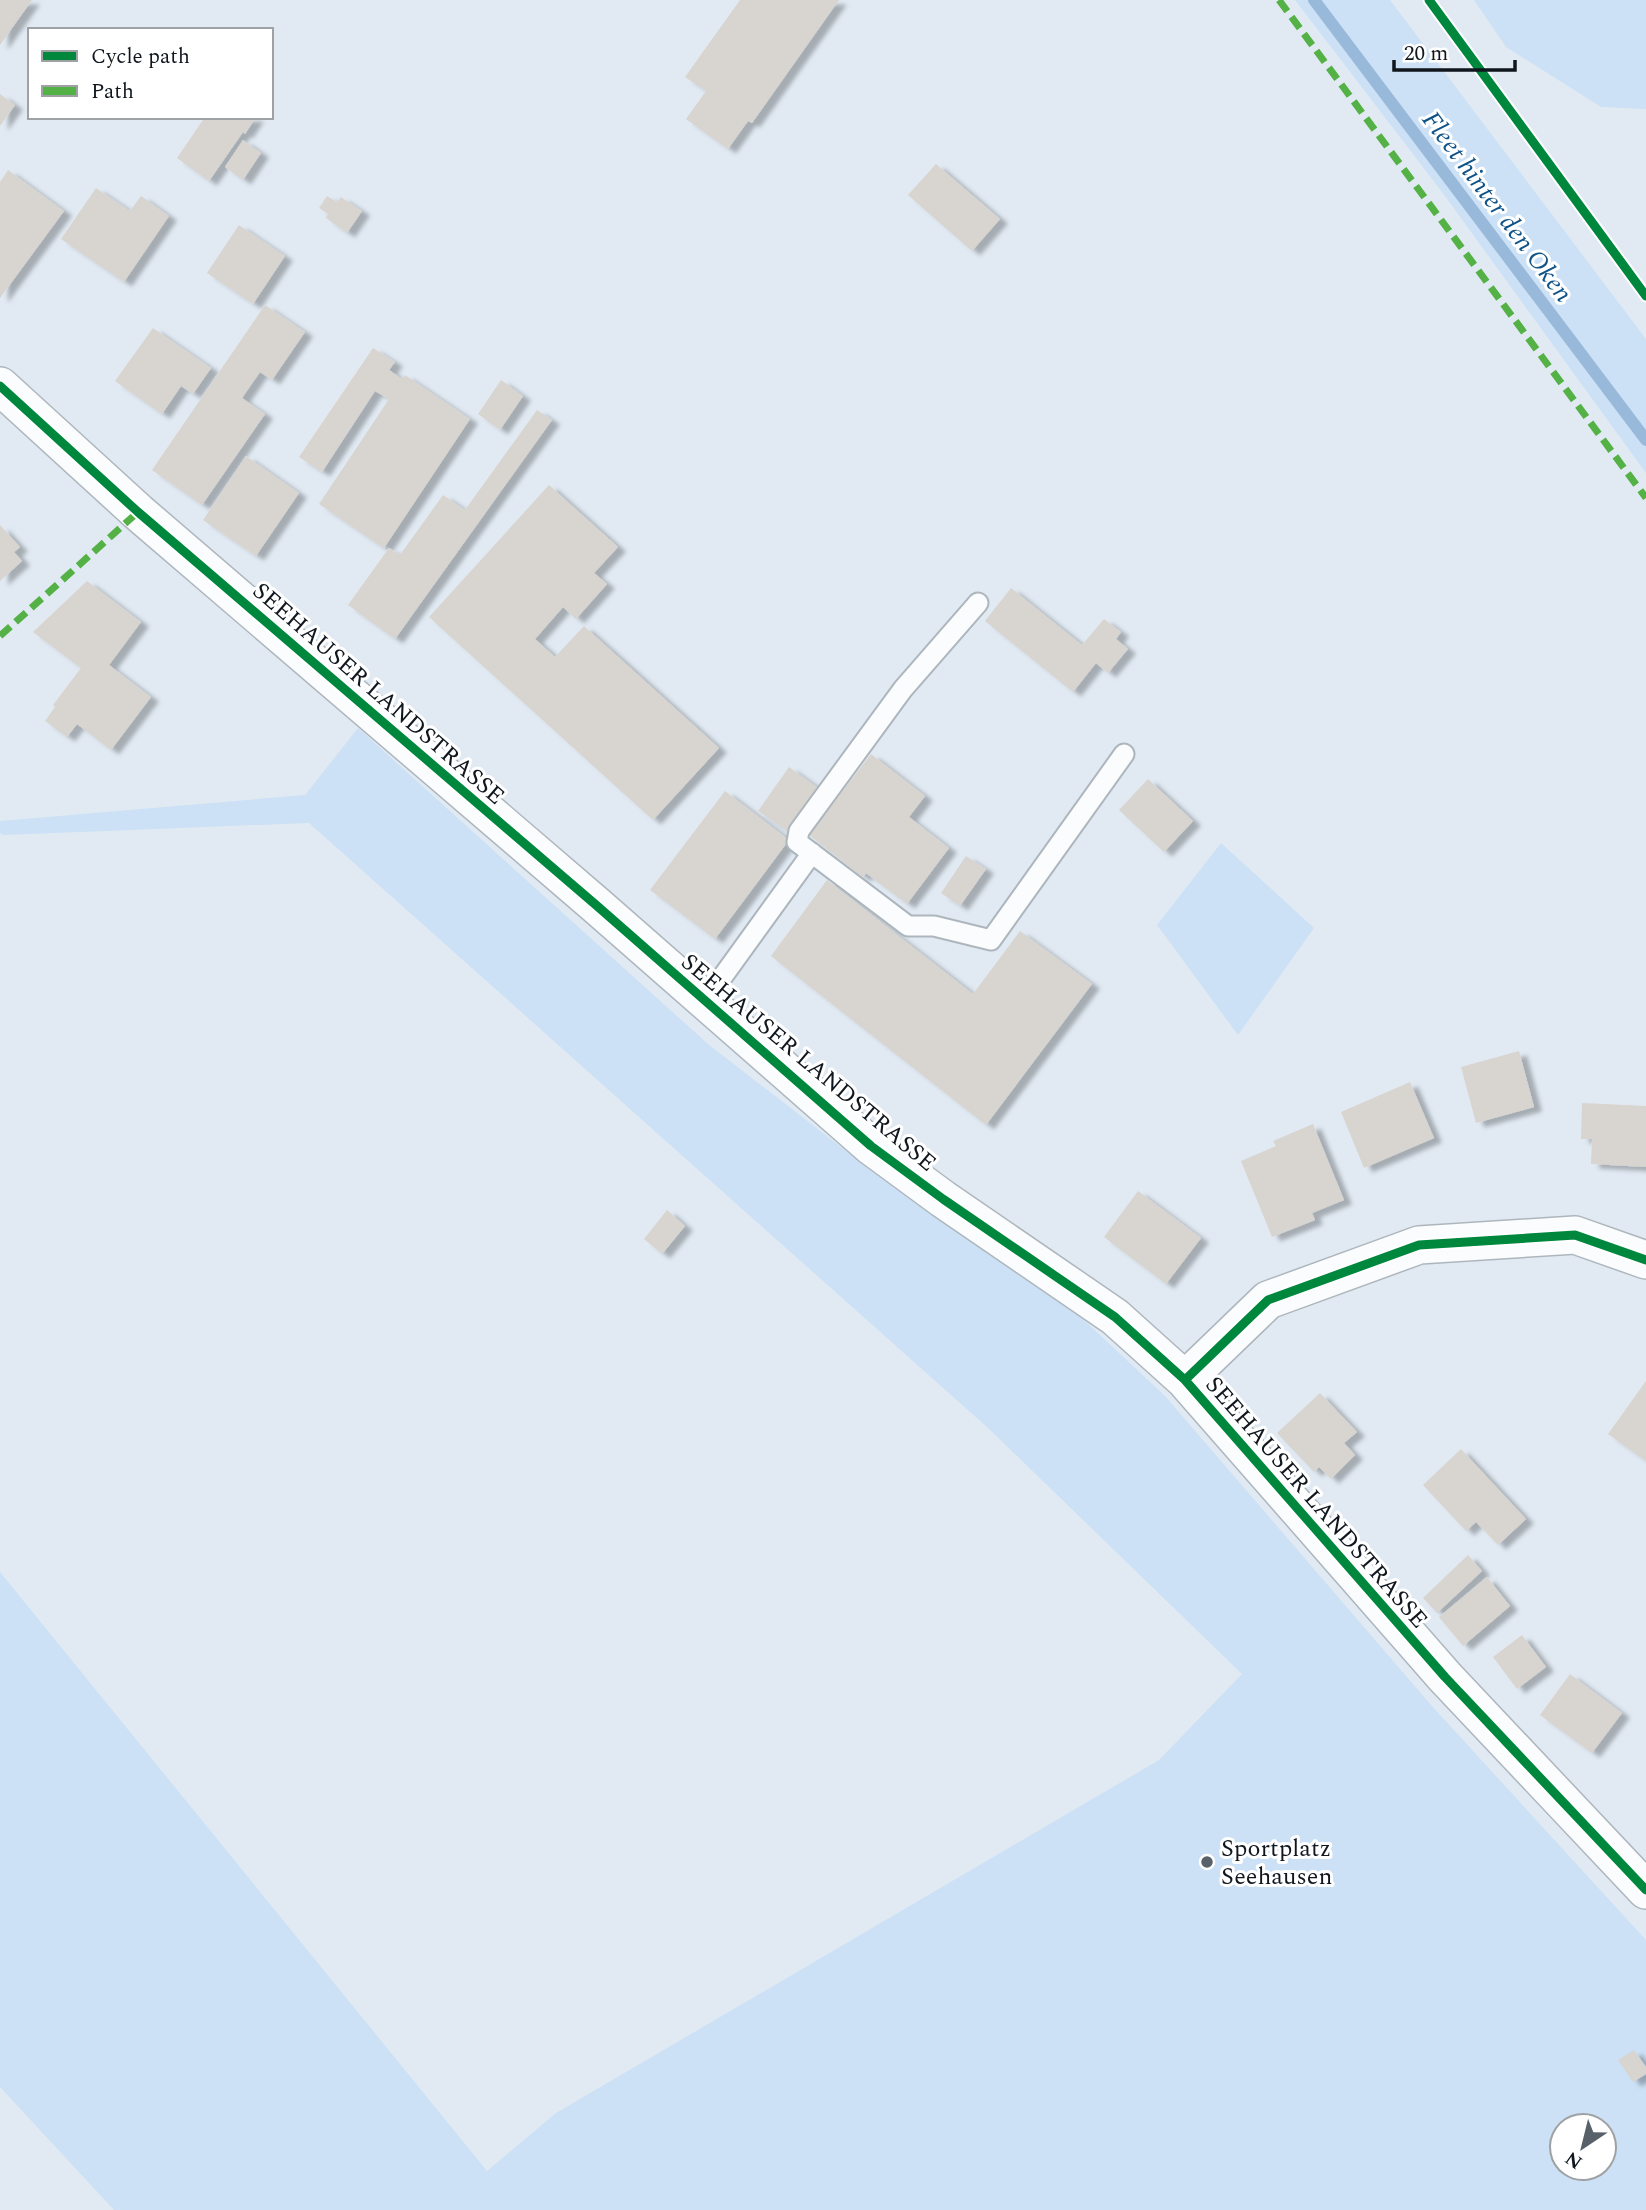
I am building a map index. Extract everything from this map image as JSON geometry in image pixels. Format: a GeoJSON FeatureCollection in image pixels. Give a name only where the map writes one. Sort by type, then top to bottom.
{"type":"FeatureCollection","features":[{"type":"Feature","properties":{"kind":"street","name":"SEEHAUSER LANDSTRASSE"},"geometry":{"type":"LineString","coordinates":[[0,386],[138,512],[596,905],[871,1146],[1115,1317],[1185,1380],[1445,1677],[1646,1890]]}},
{"type":"Feature","properties":{"kind":"street"},"geometry":{"type":"LineString","coordinates":[[1185,1380],[1268,1300],[1419,1245],[1575,1235],[1646,1260]]}},
{"type":"Feature","properties":{"kind":"lane"},"geometry":{"type":"LineString","coordinates":[[978,603],[903,689],[799,831],[797,842],[908,926],[934,926],[991,940],[1124,754]]}},
{"type":"Feature","properties":{"kind":"lane"},"geometry":{"type":"LineString","coordinates":[[705,1001],[812,853]]}},
{"type":"Feature","properties":{"kind":"shaded area"},"geometry":{"type":"Polygon","coordinates":[[[1295,0],[1390,0],[1646,339],[1646,473],[1442,192],[1295,0]]]}},
{"type":"Feature","properties":{"kind":"shaded area"},"geometry":{"type":"Polygon","coordinates":[[[1474,0],[1646,0],[1646,109],[1601,107],[1506,47],[1474,0]]]}},
{"type":"Feature","properties":{"kind":"shaded area"},"geometry":{"type":"Polygon","coordinates":[[[358,728],[708,1044],[850,1154],[1084,1320],[1165,1396],[1431,1705],[1646,1940],[1646,2210],[114,2210],[0,2087],[0,1572],[487,2171],[556,2113],[1159,1760],[1242,1674],[988,1428],[309,823],[4,835],[0,833],[0,821],[305,795],[358,728]]]}},
{"type":"Feature","properties":{"kind":"shaded area"},"geometry":{"type":"Polygon","coordinates":[[[1221,843],[1314,928],[1238,1035],[1157,925],[1221,843]]]}},
{"type":"Feature","properties":{"kind":"building"},"geometry":{"type":"Polygon","coordinates":[[[0,0],[32,0],[0,45],[0,0]]]}},
{"type":"Feature","properties":{"kind":"building"},"geometry":{"type":"Polygon","coordinates":[[[740,0],[839,0],[752,123],[748,121],[728,149],[686,119],[706,91],[685,77],[740,0]]]}},
{"type":"Feature","properties":{"kind":"building"},"geometry":{"type":"Polygon","coordinates":[[[0,94],[15,105],[0,126],[0,94]]]}},
{"type":"Feature","properties":{"kind":"building"},"geometry":{"type":"Polygon","coordinates":[[[204,119],[255,119],[209,181],[177,158],[204,119]]]}},
{"type":"Feature","properties":{"kind":"building"},"geometry":{"type":"Polygon","coordinates":[[[243,140],[261,153],[243,180],[225,167],[243,140]]]}},
{"type":"Feature","properties":{"kind":"building"},"geometry":{"type":"Polygon","coordinates":[[[936,164],[1000,219],[972,251],[908,195],[936,164]]]}},
{"type":"Feature","properties":{"kind":"building"},"geometry":{"type":"Polygon","coordinates":[[[8,170],[64,211],[0,298],[0,182],[8,170]]]}},
{"type":"Feature","properties":{"kind":"building"},"geometry":{"type":"Polygon","coordinates":[[[96,188],[130,211],[141,196],[169,216],[124,282],[61,239],[96,188]]]}},
{"type":"Feature","properties":{"kind":"building"},"geometry":{"type":"Polygon","coordinates":[[[327,196],[337,202],[341,197],[362,211],[347,233],[326,218],[328,214],[319,208],[327,196]]]}},
{"type":"Feature","properties":{"kind":"building"},"geometry":{"type":"Polygon","coordinates":[[[239,225],[285,256],[253,304],[207,273],[239,225]]]}},
{"type":"Feature","properties":{"kind":"building"},"geometry":{"type":"Polygon","coordinates":[[[265,305],[305,332],[272,380],[260,372],[242,398],[265,414],[202,505],[152,470],[265,305]]]}},
{"type":"Feature","properties":{"kind":"building"},"geometry":{"type":"Polygon","coordinates":[[[153,328],[211,368],[193,394],[181,386],[162,414],[115,381],[153,328]]]}},
{"type":"Feature","properties":{"kind":"building"},"geometry":{"type":"Polygon","coordinates":[[[373,348],[395,362],[389,370],[402,379],[405,375],[470,419],[384,548],[319,504],[389,399],[375,391],[322,472],[299,457],[373,348]]]}},
{"type":"Feature","properties":{"kind":"building"},"geometry":{"type":"Polygon","coordinates":[[[501,380],[523,396],[500,430],[478,414],[501,380]]]}},
{"type":"Feature","properties":{"kind":"building"},"geometry":{"type":"Polygon","coordinates":[[[537,410],[552,420],[395,639],[348,605],[389,548],[400,555],[443,495],[465,510],[537,410]]]}},
{"type":"Feature","properties":{"kind":"building"},"geometry":{"type":"Polygon","coordinates":[[[246,456],[299,493],[256,556],[203,520],[246,456]]]}},
{"type":"Feature","properties":{"kind":"building"},"geometry":{"type":"Polygon","coordinates":[[[549,485],[618,547],[594,573],[607,584],[576,619],[563,607],[535,639],[555,657],[584,626],[719,748],[653,820],[429,617],[549,485]]]}},
{"type":"Feature","properties":{"kind":"building"},"geometry":{"type":"Polygon","coordinates":[[[0,525],[20,547],[14,552],[22,561],[0,581],[0,525]]]}},
{"type":"Feature","properties":{"kind":"building"},"geometry":{"type":"Polygon","coordinates":[[[87,581],[141,622],[109,665],[151,697],[111,750],[77,724],[67,737],[45,721],[55,707],[53,705],[81,668],[33,632],[87,581]]]}},
{"type":"Feature","properties":{"kind":"building"},"geometry":{"type":"Polygon","coordinates":[[[1011,588],[1082,645],[1104,619],[1121,632],[1116,639],[1128,649],[1108,673],[1096,663],[1073,692],[985,621],[1011,588]]]}},
{"type":"Feature","properties":{"kind":"building"},"geometry":{"type":"Polygon","coordinates":[[[871,754],[925,796],[909,817],[949,848],[907,904],[866,873],[863,877],[809,835],[871,754]]]}},
{"type":"Feature","properties":{"kind":"building"},"geometry":{"type":"Polygon","coordinates":[[[789,767],[818,788],[787,831],[758,811],[789,767]]]}},
{"type":"Feature","properties":{"kind":"building"},"geometry":{"type":"Polygon","coordinates":[[[1148,779],[1193,821],[1164,852],[1119,810],[1148,779]]]}},
{"type":"Feature","properties":{"kind":"building"},"geometry":{"type":"Polygon","coordinates":[[[725,791],[789,840],[715,939],[650,890],[725,791]]]}},
{"type":"Feature","properties":{"kind":"building"},"geometry":{"type":"Polygon","coordinates":[[[966,856],[986,869],[960,906],[941,893],[966,856]]]}},
{"type":"Feature","properties":{"kind":"building"},"geometry":{"type":"Polygon","coordinates":[[[827,880],[973,994],[1020,931],[1092,984],[986,1125],[771,956],[827,880]]]}},
{"type":"Feature","properties":{"kind":"building"},"geometry":{"type":"Polygon","coordinates":[[[1519,1051],[1534,1107],[1476,1123],[1461,1067],[1519,1051]]]}},
{"type":"Feature","properties":{"kind":"building"},"geometry":{"type":"Polygon","coordinates":[[[1410,1082],[1434,1138],[1364,1168],[1341,1112],[1410,1082]]]}},
{"type":"Feature","properties":{"kind":"building"},"geometry":{"type":"Polygon","coordinates":[[[1582,1103],[1646,1106],[1646,1167],[1591,1164],[1592,1139],[1581,1139],[1582,1103]]]}},
{"type":"Feature","properties":{"kind":"building"},"geometry":{"type":"Polygon","coordinates":[[[1313,1124],[1344,1200],[1312,1213],[1315,1220],[1272,1237],[1241,1161],[1276,1146],[1273,1141],[1313,1124]]]}},
{"type":"Feature","properties":{"kind":"building"},"geometry":{"type":"Polygon","coordinates":[[[1138,1191],[1201,1238],[1166,1284],[1104,1237],[1138,1191]]]}},
{"type":"Feature","properties":{"kind":"building"},"geometry":{"type":"Polygon","coordinates":[[[667,1210],[685,1226],[662,1254],[644,1239],[667,1210]]]}},
{"type":"Feature","properties":{"kind":"building"},"geometry":{"type":"Polygon","coordinates":[[[1646,1381],[1646,1461],[1608,1434],[1646,1381]]]}},
{"type":"Feature","properties":{"kind":"building"},"geometry":{"type":"Polygon","coordinates":[[[1320,1393],[1357,1432],[1344,1443],[1355,1455],[1331,1479],[1319,1467],[1314,1472],[1277,1433],[1320,1393]]]}},
{"type":"Feature","properties":{"kind":"building"},"geometry":{"type":"Polygon","coordinates":[[[1461,1449],[1526,1519],[1498,1545],[1476,1522],[1466,1531],[1423,1485],[1461,1449]]]}},
{"type":"Feature","properties":{"kind":"building"},"geometry":{"type":"Polygon","coordinates":[[[1468,1555],[1482,1571],[1437,1613],[1423,1598],[1468,1555]]]}},
{"type":"Feature","properties":{"kind":"building"},"geometry":{"type":"Polygon","coordinates":[[[1487,1577],[1510,1606],[1463,1646],[1439,1617],[1487,1577]]]}},
{"type":"Feature","properties":{"kind":"building"},"geometry":{"type":"Polygon","coordinates":[[[1522,1635],[1546,1667],[1517,1689],[1493,1657],[1522,1635]]]}},
{"type":"Feature","properties":{"kind":"building"},"geometry":{"type":"Polygon","coordinates":[[[1570,1674],[1622,1713],[1592,1753],[1540,1715],[1570,1674]]]}},
{"type":"Feature","properties":{"kind":"building"},"geometry":{"type":"Polygon","coordinates":[[[1634,2050],[1646,2067],[1646,2074],[1633,2082],[1618,2060],[1634,2050]]]}},
{"type":"Feature","properties":{"kind":"waterway","name":"Fleet hinter den Oken"},"geometry":{"type":"LineString","coordinates":[[1314,0],[1646,440]]}},
{"type":"Feature","properties":{"kind":"marked path"},"geometry":{"type":"LineString","coordinates":[[1279,0],[1646,498]]}},
{"type":"Feature","properties":{"kind":"marked path"},"geometry":{"type":"LineString","coordinates":[[0,636],[138,512]]}},
{"type":"Feature","properties":{"kind":"cycle path"},"geometry":{"type":"LineString","coordinates":[[1429,0],[1646,296]]}},
{"type":"Feature","properties":{"kind":"cycle path"},"geometry":{"type":"LineString","coordinates":[[0,386],[138,512],[596,905],[871,1146],[1115,1317],[1185,1380],[1445,1677],[1646,1890]]}},
{"type":"Feature","properties":{"kind":"cycle path"},"geometry":{"type":"LineString","coordinates":[[1185,1380],[1268,1300],[1419,1245],[1575,1235],[1646,1260]]}},
{"type":"Feature","properties":{"kind":"place","name":"Sportplatz Seehausen"},"geometry":{"type":"Point","coordinates":[1207,1862]}}]}
